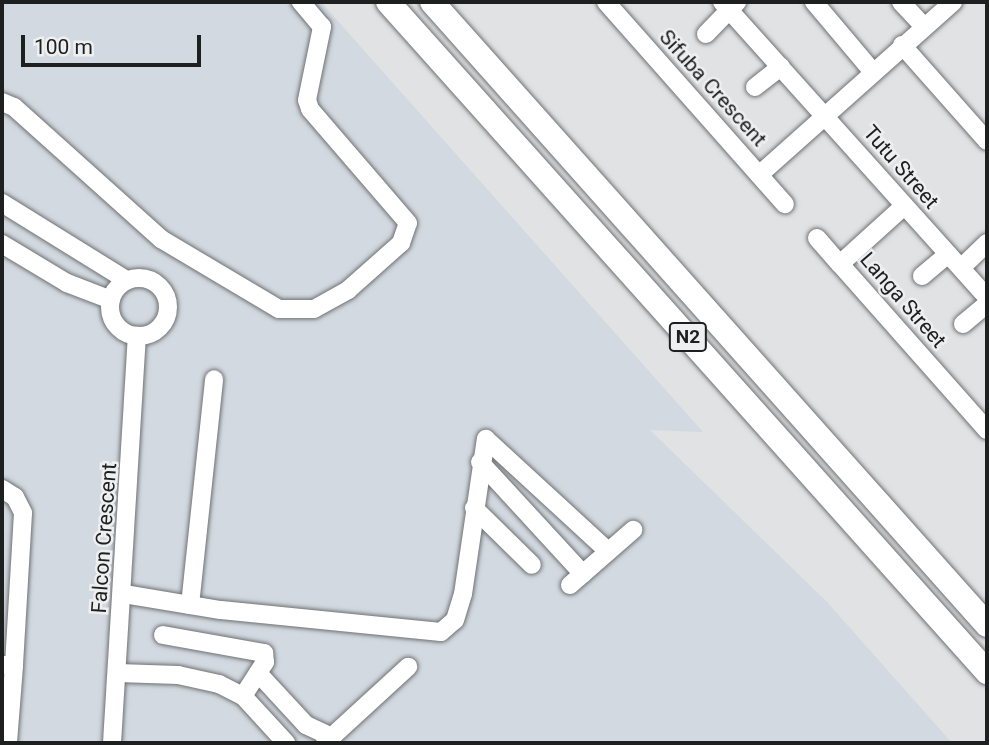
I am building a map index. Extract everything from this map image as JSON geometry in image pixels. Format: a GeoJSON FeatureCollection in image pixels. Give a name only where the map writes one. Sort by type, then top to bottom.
{"type":"FeatureCollection","features":[{"type":"Feature","properties":{"kind":"highway","name":"N2"},"geometry":{"type":"LineString","coordinates":[[388,2],[987,672]]}},
{"type":"Feature","properties":{"kind":"highway","name":"N2"},"geometry":{"type":"LineString","coordinates":[[432,2],[987,625]]}},
{"type":"Feature","properties":{"kind":"street"},"geometry":{"type":"LineString","coordinates":[[2,102],[14,107],[161,239],[279,309],[314,309],[348,290],[401,243],[408,223],[310,109],[307,100],[322,27],[301,2]]}},
{"type":"Feature","properties":{"kind":"street","name":"Sifuba Crescent"},"geometry":{"type":"LineString","coordinates":[[606,2],[785,204]]}},
{"type":"Feature","properties":{"kind":"street"},"geometry":{"type":"LineString","coordinates":[[814,2],[873,72]]}},
{"type":"Feature","properties":{"kind":"street"},"geometry":{"type":"LineString","coordinates":[[901,2],[923,26]]}},
{"type":"Feature","properties":{"kind":"street"},"geometry":{"type":"LineString","coordinates":[[759,175],[953,2]]}},
{"type":"Feature","properties":{"kind":"street","name":"Tutu Street"},"geometry":{"type":"LineString","coordinates":[[706,33],[729,4],[781,67],[987,297]]}},
{"type":"Feature","properties":{"kind":"street"},"geometry":{"type":"LineString","coordinates":[[902,45],[987,141]]}},
{"type":"Feature","properties":{"kind":"street"},"geometry":{"type":"LineString","coordinates":[[755,87],[781,67]]}},
{"type":"Feature","properties":{"kind":"street"},"geometry":{"type":"LineString","coordinates":[[2,203],[126,281],[145,278],[162,289],[167,298],[161,325],[137,336],[114,322],[111,300],[126,281]]}},
{"type":"Feature","properties":{"kind":"street","name":"Langa Street"},"geometry":{"type":"LineString","coordinates":[[904,206],[840,264],[987,430]]}},
{"type":"Feature","properties":{"kind":"street"},"geometry":{"type":"LineString","coordinates":[[817,238],[840,264]]}},
{"type":"Feature","properties":{"kind":"street"},"geometry":{"type":"LineString","coordinates":[[962,267],[987,243]]}},
{"type":"Feature","properties":{"kind":"street"},"geometry":{"type":"LineString","coordinates":[[2,244],[67,283],[111,300]]}},
{"type":"Feature","properties":{"kind":"street"},"geometry":{"type":"LineString","coordinates":[[922,276],[948,254]]}},
{"type":"Feature","properties":{"kind":"street"},"geometry":{"type":"LineString","coordinates":[[963,324],[987,304]]}},
{"type":"Feature","properties":{"kind":"street","name":"Falcon Crescent"},"geometry":{"type":"LineString","coordinates":[[112,743],[124,594],[137,336]]}},
{"type":"Feature","properties":{"kind":"street"},"geometry":{"type":"LineString","coordinates":[[190,605],[214,379]]}},
{"type":"Feature","properties":{"kind":"street"},"geometry":{"type":"LineString","coordinates":[[124,594],[190,605],[440,632],[455,620],[460,603],[483,442],[491,440],[608,551]]}},
{"type":"Feature","properties":{"kind":"street"},"geometry":{"type":"LineString","coordinates":[[480,462],[576,579],[633,530]]}},
{"type":"Feature","properties":{"kind":"street"},"geometry":{"type":"LineString","coordinates":[[2,489],[15,497],[23,513],[8,666],[9,743]]}},
{"type":"Feature","properties":{"kind":"street"},"geometry":{"type":"LineString","coordinates":[[474,508],[533,565]]}},
{"type":"Feature","properties":{"kind":"street"},"geometry":{"type":"LineString","coordinates":[[163,635],[261,651],[266,658],[243,696]]}},
{"type":"Feature","properties":{"kind":"street"},"geometry":{"type":"LineString","coordinates":[[258,673],[306,725],[328,740],[408,667]]}},
{"type":"Feature","properties":{"kind":"street"},"geometry":{"type":"LineString","coordinates":[[118,673],[178,676],[219,684],[243,696],[286,743]]}},
{"type":"Feature","properties":{"kind":"shaded area"},"geometry":{"type":"Polygon","coordinates":[[[2,2],[321,2],[703,432],[650,430],[827,602],[952,743],[2,743],[2,2]]]}}]}
